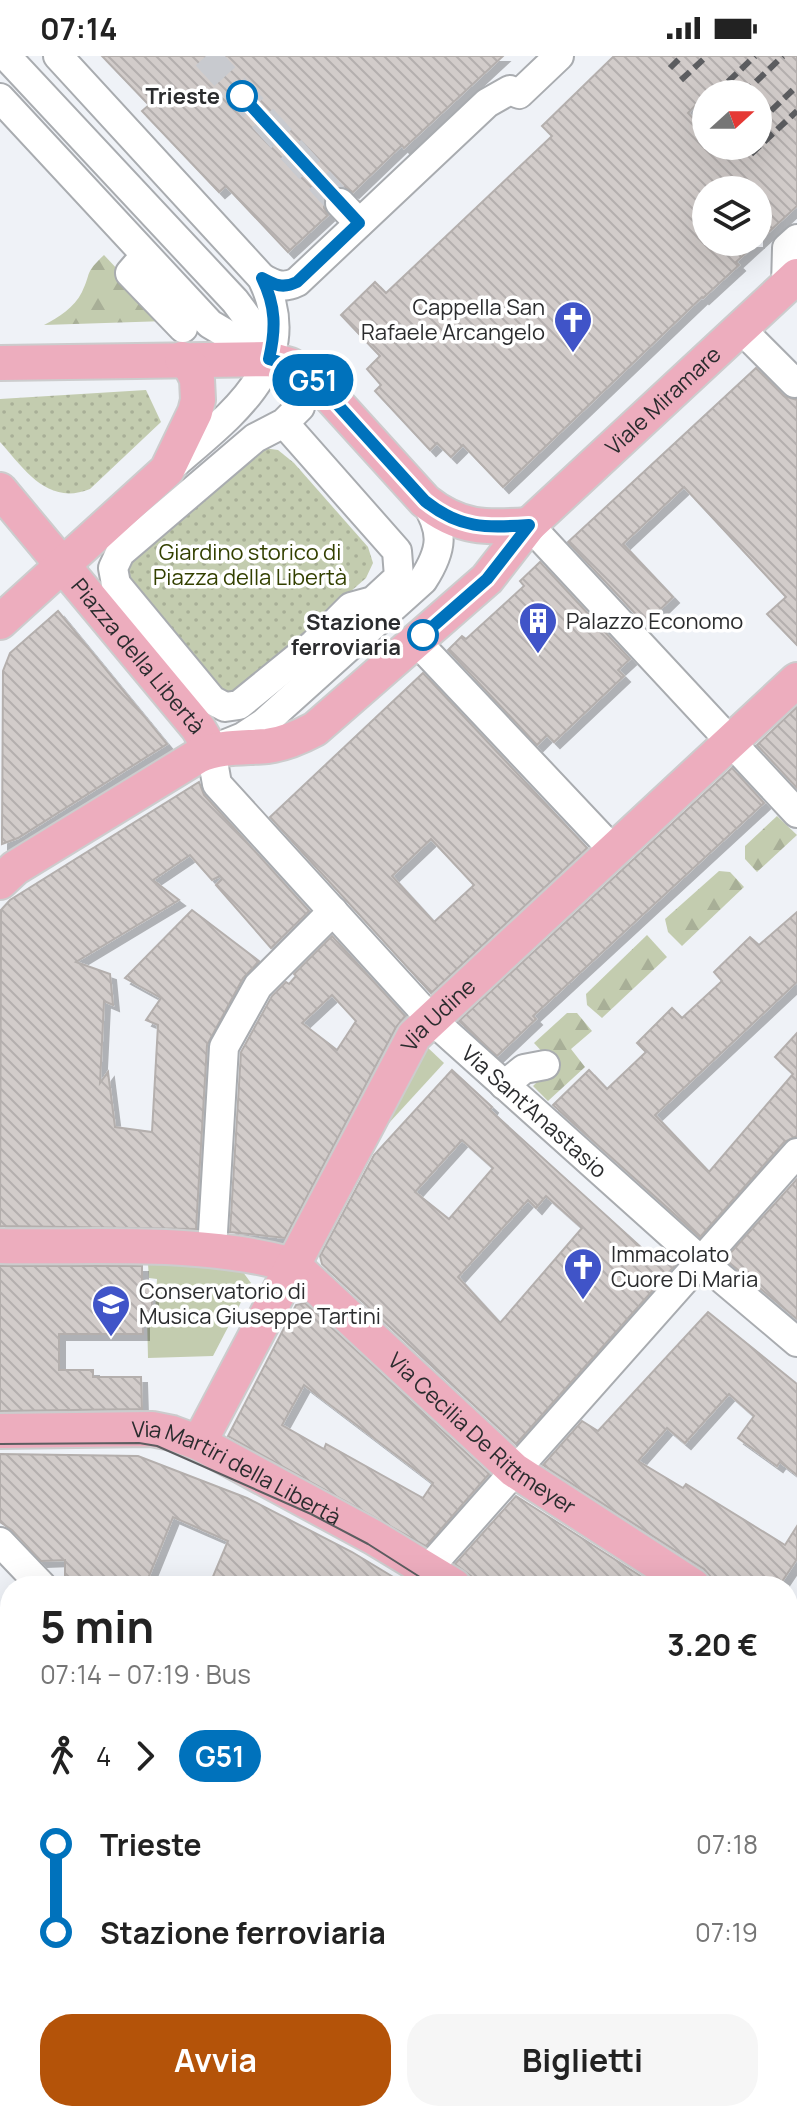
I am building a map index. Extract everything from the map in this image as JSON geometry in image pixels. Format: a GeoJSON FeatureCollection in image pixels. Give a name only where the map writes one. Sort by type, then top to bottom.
{"type":"FeatureCollection","features":[{"type":"Feature","properties":{"kind":"main road","name":"Viale Miramare"},"geometry":{"type":"LineString","coordinates":[[529,525],[792,281]]}},
{"type":"Feature","properties":{"kind":"main road","name":"Piazza della Libertà"},"geometry":{"type":"LineString","coordinates":[[63,565],[181,490],[198,400],[197,379],[182,344]]}},
{"type":"Feature","properties":{"kind":"main road","name":"Piazza della Libertà"},"geometry":{"type":"LineString","coordinates":[[6,366],[182,344],[290,365],[318,383],[425,501],[441,513],[462,524],[499,527],[529,525]]}},
{"type":"Feature","properties":{"kind":"main road","name":"Piazza della Libertà"},"geometry":{"type":"LineString","coordinates":[[0,490],[198,728],[211,750],[270,745],[292,740],[315,729],[487,579],[529,525]]}},
{"type":"Feature","properties":{"kind":"main road"},"geometry":{"type":"LineString","coordinates":[[0,622],[63,565]]}},
{"type":"Feature","properties":{"kind":"main road","name":"Via Udine"},"geometry":{"type":"LineString","coordinates":[[199,1443],[414,1036],[797,680]]}},
{"type":"Feature","properties":{"kind":"main road"},"geometry":{"type":"LineString","coordinates":[[0,882],[15,868],[180,765],[211,750]]}},
{"type":"Feature","properties":{"kind":"main road","name":"Via Cecilia De Rittmeyer"},"geometry":{"type":"LineString","coordinates":[[0,1246],[212,1249],[253,1254],[293,1265],[514,1470],[678,1576]]}},
{"type":"Feature","properties":{"kind":"main road","name":"Via Martiri della Libertà"},"geometry":{"type":"LineString","coordinates":[[0,1431],[152,1429],[172,1433],[199,1443],[436,1576]]}},
{"type":"Feature","properties":{"kind":"street"},"geometry":{"type":"LineString","coordinates":[[6,56],[235,301],[252,324],[269,359]]}},
{"type":"Feature","properties":{"kind":"street"},"geometry":{"type":"LineString","coordinates":[[58,56],[262,278],[271,297],[275,319],[269,359]]}},
{"type":"Feature","properties":{"kind":"street"},"geometry":{"type":"LineString","coordinates":[[262,278],[278,287],[297,282],[350,213],[487,103],[510,90],[525,88],[559,56]]}},
{"type":"Feature","properties":{"kind":"street"},"geometry":{"type":"LineString","coordinates":[[0,98],[210,324],[269,359]]}},
{"type":"Feature","properties":{"kind":"street"},"geometry":{"type":"LineString","coordinates":[[792,281],[787,248],[797,239]]}},
{"type":"Feature","properties":{"kind":"street"},"geometry":{"type":"LineString","coordinates":[[136,266],[130,273],[182,344]]}},
{"type":"Feature","properties":{"kind":"street"},"geometry":{"type":"LineString","coordinates":[[741,329],[795,383]]}},
{"type":"Feature","properties":{"kind":"street","name":"Piazza della Libertà"},"geometry":{"type":"LineString","coordinates":[[181,490],[246,399],[269,359]]}},
{"type":"Feature","properties":{"kind":"street"},"geometry":{"type":"LineString","coordinates":[[292,415],[332,491],[381,518],[411,552],[399,577],[373,601],[358,601],[314,644],[239,705],[221,710],[116,584],[114,560],[181,490],[253,435],[292,415]]}},
{"type":"Feature","properties":{"kind":"street","name":"Piazza della Libertà"},"geometry":{"type":"LineString","coordinates":[[211,750],[243,737],[264,723],[423,580],[437,556],[440,533],[425,501]]}},
{"type":"Feature","properties":{"kind":"street"},"geometry":{"type":"LineString","coordinates":[[529,525],[797,813]]}},
{"type":"Feature","properties":{"kind":"street"},"geometry":{"type":"LineString","coordinates":[[416,641],[614,851]]}},
{"type":"Feature","properties":{"kind":"street","name":"Via Sant'Anastasio"},"geometry":{"type":"LineString","coordinates":[[211,750],[217,784],[430,1018],[700,1260],[797,1342]]}},
{"type":"Feature","properties":{"kind":"street"},"geometry":{"type":"LineString","coordinates":[[212,1249],[224,1047],[258,986],[333,911]]}},
{"type":"Feature","properties":{"kind":"street"},"geometry":{"type":"LineString","coordinates":[[504,1085],[524,1069],[545,1065]]}},
{"type":"Feature","properties":{"kind":"street"},"geometry":{"type":"LineString","coordinates":[[441,1576],[514,1470],[797,1153]]}},
{"type":"Feature","properties":{"kind":"street"},"geometry":{"type":"LineString","coordinates":[[0,1542],[32,1576]]}},
{"type":"Feature","properties":{"kind":"green space"},"geometry":{"type":"Polygon","coordinates":[[[104,255],[166,321],[44,325],[75,303],[91,270],[104,255]]]}},
{"type":"Feature","properties":{"kind":"green space"},"geometry":{"type":"Polygon","coordinates":[[[146,390],[161,422],[90,489],[62,493],[50,489],[28,474],[0,442],[0,399],[146,390]]]}},
{"type":"Feature","properties":{"kind":"green space","name":"Giardino storico di Piazza della Libertà"},"geometry":{"type":"Polygon","coordinates":[[[256,447],[278,450],[294,463],[368,547],[373,563],[366,578],[236,692],[225,697],[127,591],[122,568],[256,447]]]}},
{"type":"Feature","properties":{"kind":"green space"},"geometry":{"type":"Polygon","coordinates":[[[777,816],[797,835],[757,872],[745,859],[745,846],[777,816]]]}},
{"type":"Feature","properties":{"kind":"green space"},"geometry":{"type":"Polygon","coordinates":[[[719,871],[730,872],[744,887],[682,946],[668,932],[665,919],[719,871]]]}},
{"type":"Feature","properties":{"kind":"green space"},"geometry":{"type":"Polygon","coordinates":[[[647,935],[667,957],[602,1018],[587,1005],[586,994],[647,935]]]}},
{"type":"Feature","properties":{"kind":"green space"},"geometry":{"type":"Polygon","coordinates":[[[567,1013],[577,1013],[592,1031],[571,1049],[585,1067],[548,1101],[533,1086],[546,1073],[547,1057],[534,1043],[567,1013]]]}},
{"type":"Feature","properties":{"kind":"green space"},"geometry":{"type":"Polygon","coordinates":[[[426,1046],[444,1063],[378,1135],[426,1046]]]}},
{"type":"Feature","properties":{"kind":"green space"},"geometry":{"type":"Polygon","coordinates":[[[148,1264],[240,1268],[251,1283],[213,1356],[148,1358],[147,1316],[155,1315],[157,1279],[149,1278],[148,1264]]]}},
{"type":"Feature","properties":{"kind":"building"},"geometry":{"type":"Polygon","coordinates":[[[102,56],[503,56],[353,192],[344,187],[329,190],[324,199],[328,215],[288,252],[226,186],[219,192],[142,111],[149,105],[102,56]]]}},
{"type":"Feature","properties":{"kind":"building"},"geometry":{"type":"Polygon","coordinates":[[[614,56],[797,56],[797,206],[772,229],[772,176],[692,176],[692,256],[743,256],[736,262],[739,265],[503,487],[463,445],[451,457],[437,443],[430,450],[375,391],[381,385],[367,369],[380,356],[341,315],[375,282],[386,293],[552,136],[542,126],[614,56]]]}},
{"type":"Feature","properties":{"kind":"building"},"geometry":{"type":"Polygon","coordinates":[[[756,368],[784,396],[797,400],[797,645],[767,614],[786,597],[684,487],[623,544],[673,597],[645,624],[568,542],[756,368]]]}},
{"type":"Feature","properties":{"kind":"building","name":"Palazzo Economo"},"geometry":{"type":"Polygon","coordinates":[[[540,562],[630,659],[618,670],[624,676],[554,742],[547,735],[537,745],[448,650],[462,636],[466,639],[524,586],[520,581],[540,562]]]}},
{"type":"Feature","properties":{"kind":"building"},"geometry":{"type":"Polygon","coordinates":[[[58,611],[167,744],[18,838],[2,844],[3,671],[10,653],[58,611]]]}},
{"type":"Feature","properties":{"kind":"building"},"geometry":{"type":"Polygon","coordinates":[[[423,673],[587,848],[431,993],[270,817],[423,673]],[[431,839],[392,876],[434,922],[474,885],[431,839]]]}},
{"type":"Feature","properties":{"kind":"building"},"geometry":{"type":"Polygon","coordinates":[[[797,707],[797,788],[757,745],[797,707]]]}},
{"type":"Feature","properties":{"kind":"building"},"geometry":{"type":"Polygon","coordinates":[[[732,768],[764,803],[533,1016],[536,1019],[497,1056],[459,1021],[732,768]]]}},
{"type":"Feature","properties":{"kind":"building"},"geometry":{"type":"Polygon","coordinates":[[[199,782],[204,795],[309,911],[271,948],[216,885],[222,879],[220,876],[212,880],[190,855],[153,880],[179,900],[76,962],[110,974],[113,1005],[104,1001],[100,1083],[108,1072],[115,1127],[152,1132],[158,1025],[146,1020],[161,998],[125,978],[192,910],[259,961],[243,978],[207,1045],[196,1229],[0,1226],[1,910],[10,900],[199,782]]]}},
{"type":"Feature","properties":{"kind":"building"},"geometry":{"type":"Polygon","coordinates":[[[797,912],[797,982],[655,1115],[709,1172],[793,1074],[775,1057],[797,1033],[797,1136],[784,1142],[700,1237],[553,1105],[589,1070],[607,1089],[646,1052],[637,1043],[672,1008],[682,1018],[722,981],[714,972],[750,937],[759,945],[797,912]]]}},
{"type":"Feature","properties":{"kind":"building"},"geometry":{"type":"Polygon","coordinates":[[[332,936],[405,1016],[396,1027],[285,1238],[230,1232],[241,1052],[272,996],[286,982],[289,984],[296,976],[294,974],[332,936]],[[332,995],[302,1023],[337,1050],[356,1021],[332,995]]]}},
{"type":"Feature","properties":{"kind":"building"},"geometry":{"type":"Polygon","coordinates":[[[452,1070],[492,1107],[490,1110],[655,1260],[672,1257],[677,1263],[516,1444],[322,1264],[320,1256],[374,1155],[452,1070]],[[462,1140],[415,1192],[449,1219],[493,1168],[462,1140]],[[546,1196],[536,1208],[528,1200],[458,1277],[500,1323],[582,1228],[546,1196]]]}},
{"type":"Feature","properties":{"kind":"building"},"geometry":{"type":"Polygon","coordinates":[[[797,1179],[797,1319],[725,1259],[797,1179]]]}},
{"type":"Feature","properties":{"kind":"building"},"geometry":{"type":"Polygon","coordinates":[[[0,1266],[142,1266],[142,1285],[152,1285],[152,1311],[143,1311],[143,1334],[59,1334],[59,1370],[93,1370],[93,1377],[141,1377],[142,1409],[0,1411],[0,1266]]]}},
{"type":"Feature","properties":{"kind":"building"},"geometry":{"type":"Polygon","coordinates":[[[305,1303],[489,1474],[426,1546],[228,1436],[296,1305],[305,1303]],[[304,1385],[282,1425],[324,1449],[326,1444],[423,1498],[433,1483],[304,1385]]]}},
{"type":"Feature","properties":{"kind":"building"},"geometry":{"type":"Polygon","coordinates":[[[708,1312],[797,1384],[797,1475],[780,1462],[777,1466],[738,1438],[754,1416],[729,1394],[685,1443],[667,1428],[638,1461],[683,1488],[686,1484],[785,1545],[797,1526],[797,1559],[786,1576],[710,1576],[704,1569],[543,1465],[582,1421],[598,1431],[708,1312]]]}},
{"type":"Feature","properties":{"kind":"building"},"geometry":{"type":"Polygon","coordinates":[[[0,1454],[138,1456],[247,1498],[392,1576],[213,1576],[228,1541],[173,1517],[149,1576],[65,1576],[65,1560],[41,1561],[12,1530],[0,1522],[0,1454]]]}},
{"type":"Feature","properties":{"kind":"building"},"geometry":{"type":"Polygon","coordinates":[[[516,1496],[640,1576],[471,1576],[455,1564],[516,1496]]]}},
{"type":"Feature","properties":{"kind":"tunnel"},"geometry":{"type":"LineString","coordinates":[[206,56],[340,203]]}},
{"type":"Feature","properties":{"kind":"tram line"},"geometry":{"type":"LineString","coordinates":[[0,1444],[139,1443],[157,1446],[311,1514],[368,1544],[418,1576]]}},
{"type":"Feature","properties":{"kind":"railway"},"geometry":{"type":"LineString","coordinates":[[670,68],[682,56]]}},
{"type":"Feature","properties":{"kind":"railway"},"geometry":{"type":"LineString","coordinates":[[681,80],[707,56]]}},
{"type":"Feature","properties":{"kind":"railway"},"geometry":{"type":"LineString","coordinates":[[730,80],[755,56]]}},
{"type":"Feature","properties":{"kind":"railway"},"geometry":{"type":"LineString","coordinates":[[758,80],[783,56]]}},
{"type":"Feature","properties":{"kind":"railway"},"geometry":{"type":"LineString","coordinates":[[772,110],[797,86]]}},
{"type":"Feature","properties":{"kind":"railway"},"geometry":{"type":"LineString","coordinates":[[772,134],[797,111]]}},
{"type":"Feature","properties":{"kind":"bus line","name":"G51"},"geometry":{"type":"LineString","coordinates":[[242,96],[359,223],[297,282],[278,287],[262,278],[271,297],[275,319],[269,359],[290,365],[318,383],[425,501],[441,513],[462,524],[499,527],[529,525],[487,579],[423,635]]}},
{"type":"Feature","properties":{"kind":"place","name":"Trieste"},"geometry":{"type":"Point","coordinates":[242,96]}},
{"type":"Feature","properties":{"kind":"place","name":"Cappella San Rafaele Arcangelo"},"geometry":{"type":"Point","coordinates":[573,354]}},
{"type":"Feature","properties":{"kind":"place","name":"Stazione ferroviaria"},"geometry":{"type":"Point","coordinates":[423,635]}},
{"type":"Feature","properties":{"kind":"place","name":"Palazzo Economo"},"geometry":{"type":"Point","coordinates":[538,655]}},
{"type":"Feature","properties":{"kind":"place","name":"Immacolato Cuore Di Maria"},"geometry":{"type":"Point","coordinates":[583,1301]}},
{"type":"Feature","properties":{"kind":"place","name":"Conservatorio di Musica Giuseppe Tartini"},"geometry":{"type":"Point","coordinates":[111,1338]}}]}
